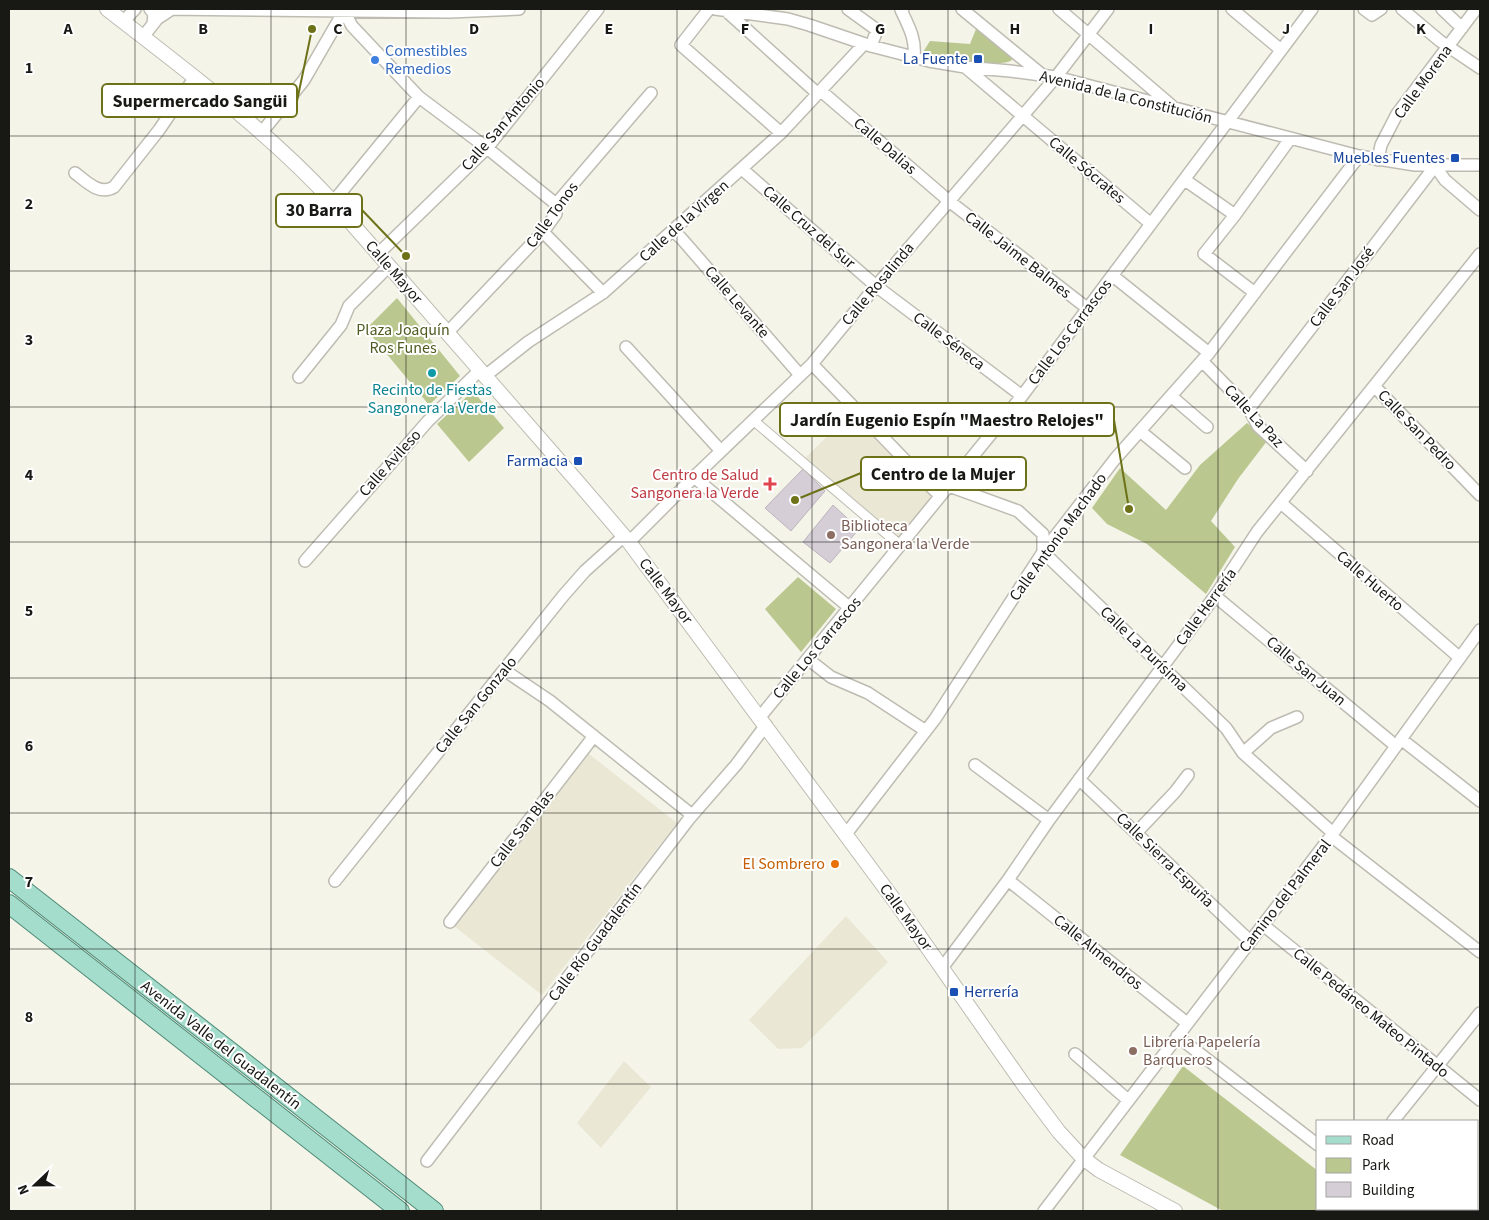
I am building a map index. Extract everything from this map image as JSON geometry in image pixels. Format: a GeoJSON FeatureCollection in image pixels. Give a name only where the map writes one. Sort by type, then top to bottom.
{"type":"FeatureCollection","features":[{"type":"Feature","properties":{"kind":"main road","name":"Avenida Valle del Guadalentín"},"geometry":{"type":"LineString","coordinates":[[9,878],[434,1211]]}},
{"type":"Feature","properties":{"kind":"main road","name":"Avenida Valle del Guadalentín"},"geometry":{"type":"LineString","coordinates":[[9,904],[400,1211]]}},
{"type":"Feature","properties":{"kind":"street","name":"Calle Mayor"},"geometry":{"type":"LineString","coordinates":[[107,9],[262,132],[304,171],[333,202],[626,539],[846,834],[1059,1132],[1084,1158],[1109,1176],[1175,1211]]}},
{"type":"Feature","properties":{"kind":"street"},"geometry":{"type":"LineString","coordinates":[[123,22],[134,9]]}},
{"type":"Feature","properties":{"kind":"street"},"geometry":{"type":"LineString","coordinates":[[150,9],[154,14],[153,24]]}},
{"type":"Feature","properties":{"kind":"street"},"geometry":{"type":"LineString","coordinates":[[162,9],[450,12],[519,9]]}},
{"type":"Feature","properties":{"kind":"street"},"geometry":{"type":"LineString","coordinates":[[143,37],[162,15],[172,9]]}},
{"type":"Feature","properties":{"kind":"street","name":"Calle San Antonio"},"geometry":{"type":"LineString","coordinates":[[378,254],[487,148],[598,9]]}},
{"type":"Feature","properties":{"kind":"street"},"geometry":{"type":"LineString","coordinates":[[709,9],[681,46],[780,133]]}},
{"type":"Feature","properties":{"kind":"street","name":"Avenida de la Constitución"},"geometry":{"type":"LineString","coordinates":[[716,9],[797,21],[867,45],[914,57],[965,67],[1056,77],[1226,123],[1378,160],[1435,166],[1480,165]]}},
{"type":"Feature","properties":{"kind":"street","name":"Calle Dalias"},"geometry":{"type":"LineString","coordinates":[[724,9],[949,201]]}},
{"type":"Feature","properties":{"kind":"street"},"geometry":{"type":"LineString","coordinates":[[848,9],[877,30],[867,45]]}},
{"type":"Feature","properties":{"kind":"street"},"geometry":{"type":"LineString","coordinates":[[901,9],[913,35],[915,45],[914,57]]}},
{"type":"Feature","properties":{"kind":"street"},"geometry":{"type":"LineString","coordinates":[[962,9],[1041,74]]}},
{"type":"Feature","properties":{"kind":"street"},"geometry":{"type":"LineString","coordinates":[[1059,9],[1175,108]]}},
{"type":"Feature","properties":{"kind":"street","name":"Calle Rosalinda"},"geometry":{"type":"LineString","coordinates":[[626,539],[812,364],[876,286],[1023,117],[1108,9]]}},
{"type":"Feature","properties":{"kind":"street"},"geometry":{"type":"LineString","coordinates":[[1232,9],[1281,50]]}},
{"type":"Feature","properties":{"kind":"street","name":"Calle Los Carrascos"},"geometry":{"type":"LineString","coordinates":[[763,721],[808,659],[1022,396],[1312,9]]}},
{"type":"Feature","properties":{"kind":"street"},"geometry":{"type":"LineString","coordinates":[[1364,9],[1372,16],[1381,9]]}},
{"type":"Feature","properties":{"kind":"street"},"geometry":{"type":"LineString","coordinates":[[1402,9],[1440,41],[1480,68]]}},
{"type":"Feature","properties":{"kind":"street"},"geometry":{"type":"LineString","coordinates":[[1442,9],[1462,28]]}},
{"type":"Feature","properties":{"kind":"street","name":"Calle Morena"},"geometry":{"type":"LineString","coordinates":[[1378,160],[1381,145],[1397,114],[1476,9]]}},
{"type":"Feature","properties":{"kind":"street"},"geometry":{"type":"LineString","coordinates":[[344,11],[352,26],[419,98],[487,148],[556,204]]}},
{"type":"Feature","properties":{"kind":"street"},"geometry":{"type":"LineString","coordinates":[[262,132],[304,80],[344,11]]}},
{"type":"Feature","properties":{"kind":"street","name":"Calle de la Virgen"},"geometry":{"type":"LineString","coordinates":[[483,373],[603,293],[742,169],[867,45]]}},
{"type":"Feature","properties":{"kind":"street","name":"Calle Sócrates"},"geometry":{"type":"LineString","coordinates":[[965,67],[1152,224]]}},
{"type":"Feature","properties":{"kind":"street"},"geometry":{"type":"LineString","coordinates":[[75,173],[100,191],[114,188],[159,130],[195,77]]}},
{"type":"Feature","properties":{"kind":"street","name":"Calle Tonos"},"geometry":{"type":"LineString","coordinates":[[447,332],[543,232],[556,214],[556,204],[651,93]]}},
{"type":"Feature","properties":{"kind":"street"},"geometry":{"type":"LineString","coordinates":[[333,202],[419,98]]}},
{"type":"Feature","properties":{"kind":"street"},"geometry":{"type":"LineString","coordinates":[[1255,293],[1204,254],[1290,139]]}},
{"type":"Feature","properties":{"kind":"street","name":"Calle Antonio Machado"},"geometry":{"type":"LineString","coordinates":[[846,834],[926,731],[1043,552],[1115,459],[1205,357],[1360,156]]}},
{"type":"Feature","properties":{"kind":"street"},"geometry":{"type":"LineString","coordinates":[[1435,166],[1445,180],[1480,210]]}},
{"type":"Feature","properties":{"kind":"street","name":"Calle San José"},"geometry":{"type":"LineString","coordinates":[[1249,409],[1435,166]]}},
{"type":"Feature","properties":{"kind":"street","name":"Calle Cruz del Sur"},"geometry":{"type":"LineString","coordinates":[[742,169],[876,286]]}},
{"type":"Feature","properties":{"kind":"street"},"geometry":{"type":"LineString","coordinates":[[1185,180],[1235,215]]}},
{"type":"Feature","properties":{"kind":"street","name":"Calle Jaime Balmes"},"geometry":{"type":"LineString","coordinates":[[949,201],[1087,308]]}},
{"type":"Feature","properties":{"kind":"street","name":"Calle Levante"},"geometry":{"type":"LineString","coordinates":[[673,231],[800,375]]}},
{"type":"Feature","properties":{"kind":"street"},"geometry":{"type":"LineString","coordinates":[[543,232],[603,293]]}},
{"type":"Feature","properties":{"kind":"street","name":"Calle Herrería"},"geometry":{"type":"LineString","coordinates":[[942,968],[1008,880],[1049,820],[1161,667],[1215,596],[1257,532],[1480,254]]}},
{"type":"Feature","properties":{"kind":"street"},"geometry":{"type":"LineString","coordinates":[[1471,265],[1480,273]]}},
{"type":"Feature","properties":{"kind":"street"},"geometry":{"type":"LineString","coordinates":[[299,377],[341,325],[349,306],[389,266]]}},
{"type":"Feature","properties":{"kind":"street","name":"Calle La Paz"},"geometry":{"type":"LineString","coordinates":[[1113,276],[1205,357],[1249,409],[1258,426],[1307,470]]}},
{"type":"Feature","properties":{"kind":"street","name":"Calle Séneca"},"geometry":{"type":"LineString","coordinates":[[876,286],[1022,396]]}},
{"type":"Feature","properties":{"kind":"street"},"geometry":{"type":"LineString","coordinates":[[626,347],[721,451]]}},
{"type":"Feature","properties":{"kind":"street"},"geometry":{"type":"LineString","coordinates":[[812,364],[935,491],[949,486],[1018,512],[1042,534],[1043,552]]}},
{"type":"Feature","properties":{"kind":"street","name":"Calle Avileso"},"geometry":{"type":"LineString","coordinates":[[305,561],[428,420],[483,373]]}},
{"type":"Feature","properties":{"kind":"street","name":"Calle San Pedro"},"geometry":{"type":"LineString","coordinates":[[1375,387],[1480,495]]}},
{"type":"Feature","properties":{"kind":"street"},"geometry":{"type":"LineString","coordinates":[[1171,396],[1207,427]]}},
{"type":"Feature","properties":{"kind":"street"},"geometry":{"type":"LineString","coordinates":[[753,420],[901,546]]}},
{"type":"Feature","properties":{"kind":"street"},"geometry":{"type":"LineString","coordinates":[[1140,432],[1185,468]]}},
{"type":"Feature","properties":{"kind":"street"},"geometry":{"type":"LineString","coordinates":[[694,477],[850,608]]}},
{"type":"Feature","properties":{"kind":"street","name":"Calle Huerto"},"geometry":{"type":"LineString","coordinates":[[1281,503],[1460,658]]}},
{"type":"Feature","properties":{"kind":"street","name":"Calle San Gonzalo"},"geometry":{"type":"LineString","coordinates":[[335,881],[563,596],[585,571],[626,539]]}},
{"type":"Feature","properties":{"kind":"street","name":"Calle La Purísima"},"geometry":{"type":"LineString","coordinates":[[1043,552],[1226,728],[1243,753],[1332,835],[1480,952]]}},
{"type":"Feature","properties":{"kind":"street","name":"Calle San Juan"},"geometry":{"type":"LineString","coordinates":[[1215,596],[1399,743],[1480,801]]}},
{"type":"Feature","properties":{"kind":"street","name":"Camino del Palmeral"},"geometry":{"type":"LineString","coordinates":[[1044,1211],[1332,835],[1460,658],[1476,646],[1480,630]]}},
{"type":"Feature","properties":{"kind":"street"},"geometry":{"type":"LineString","coordinates":[[808,659],[831,677],[868,693],[926,731]]}},
{"type":"Feature","properties":{"kind":"street"},"geometry":{"type":"LineString","coordinates":[[504,670],[550,702],[692,815]]}},
{"type":"Feature","properties":{"kind":"street"},"geometry":{"type":"LineString","coordinates":[[1243,753],[1271,728],[1296,717]]}},
{"type":"Feature","properties":{"kind":"street","name":"Calle Río Guadalentín"},"geometry":{"type":"LineString","coordinates":[[427,1161],[692,815],[736,765],[763,721]]}},
{"type":"Feature","properties":{"kind":"street","name":"Calle San Blas"},"geometry":{"type":"LineString","coordinates":[[450,922],[594,736]]}},
{"type":"Feature","properties":{"kind":"street"},"geometry":{"type":"LineString","coordinates":[[975,765],[1049,820]]}},
{"type":"Feature","properties":{"kind":"street"},"geometry":{"type":"LineString","coordinates":[[1136,833],[1175,792],[1188,775]]}},
{"type":"Feature","properties":{"kind":"street","name":"Calle Sierra Espuña"},"geometry":{"type":"LineString","coordinates":[[1079,779],[1250,941]]}},
{"type":"Feature","properties":{"kind":"street","name":"Calle Almendros"},"geometry":{"type":"LineString","coordinates":[[1008,880],[1187,1024]]}},
{"type":"Feature","properties":{"kind":"street","name":"Calle Pedáneo Mateo Pintado"},"geometry":{"type":"LineString","coordinates":[[1263,925],[1480,1100]]}},
{"type":"Feature","properties":{"kind":"street"},"geometry":{"type":"LineString","coordinates":[[1394,1120],[1480,1013]]}},
{"type":"Feature","properties":{"kind":"street"},"geometry":{"type":"LineString","coordinates":[[1177,1036],[1316,1143]]}},
{"type":"Feature","properties":{"kind":"street"},"geometry":{"type":"LineString","coordinates":[[1076,1054],[1128,1100]]}},
{"type":"Feature","properties":{"kind":"shaded area"},"geometry":{"type":"Polygon","coordinates":[[[850,414],[931,496],[901,546],[802,461],[850,414]]]}},
{"type":"Feature","properties":{"kind":"shaded area"},"geometry":{"type":"Polygon","coordinates":[[[589,754],[677,823],[542,995],[454,926],[589,754]]]}},
{"type":"Feature","properties":{"kind":"shaded area"},"geometry":{"type":"Polygon","coordinates":[[[846,916],[888,962],[802,1048],[778,1049],[749,1020],[846,916]]]}},
{"type":"Feature","properties":{"kind":"shaded area"},"geometry":{"type":"Polygon","coordinates":[[[624,1061],[651,1087],[601,1148],[577,1123],[624,1061]]]}},
{"type":"Feature","properties":{"kind":"green space"},"geometry":{"type":"Polygon","coordinates":[[[976,29],[1011,56],[1012,60],[995,63],[983,62],[955,59],[923,52],[930,41],[970,44],[976,29]]]}},
{"type":"Feature","properties":{"kind":"green space","name":"Plaza Joaquín Ros Funes"},"geometry":{"type":"Polygon","coordinates":[[[397,298],[460,376],[429,405],[366,329],[397,298]]]}},
{"type":"Feature","properties":{"kind":"green space"},"geometry":{"type":"Polygon","coordinates":[[[473,391],[504,428],[469,462],[437,424],[473,391]]]}},
{"type":"Feature","properties":{"kind":"green space"},"geometry":{"type":"Polygon","coordinates":[[[1247,423],[1267,441],[1238,479],[1211,521],[1235,547],[1206,594],[1147,544],[1107,524],[1092,508],[1120,468],[1166,510],[1200,465],[1247,423]]]}},
{"type":"Feature","properties":{"kind":"green space"},"geometry":{"type":"Polygon","coordinates":[[[798,577],[836,609],[801,652],[765,609],[798,577]]]}},
{"type":"Feature","properties":{"kind":"green space"},"geometry":{"type":"Polygon","coordinates":[[[1183,1066],[1316,1169],[1316,1210],[1369,1211],[1223,1211],[1120,1155],[1183,1066]]]}},
{"type":"Feature","properties":{"kind":"building"},"geometry":{"type":"Polygon","coordinates":[[[803,469],[825,491],[791,531],[765,508],[803,469]]]}},
{"type":"Feature","properties":{"kind":"building","name":"Biblioteca Sangonera la Verde"},"geometry":{"type":"Polygon","coordinates":[[[833,505],[859,529],[830,563],[803,542],[833,505]]]}},
{"type":"Feature","properties":{"kind":"place","name":"Supermercado Sangüi"},"geometry":{"type":"Point","coordinates":[312,29]}},
{"type":"Feature","properties":{"kind":"place","name":"La Fuente"},"geometry":{"type":"Point","coordinates":[978,59]}},
{"type":"Feature","properties":{"kind":"place","name":"Comestibles Remedios"},"geometry":{"type":"Point","coordinates":[375,60]}},
{"type":"Feature","properties":{"kind":"place","name":"Muebles Fuentes"},"geometry":{"type":"Point","coordinates":[1455,158]}},
{"type":"Feature","properties":{"kind":"place","name":"30 Barra"},"geometry":{"type":"Point","coordinates":[406,256]}},
{"type":"Feature","properties":{"kind":"place","name":"Recinto de Fiestas Sangonera la Verde"},"geometry":{"type":"Point","coordinates":[432,373]}},
{"type":"Feature","properties":{"kind":"place","name":"Farmacia"},"geometry":{"type":"Point","coordinates":[578,461]}},
{"type":"Feature","properties":{"kind":"place","name":"Centro de Salud Sangonera la Verde"},"geometry":{"type":"Point","coordinates":[770,484]}},
{"type":"Feature","properties":{"kind":"place","name":"Centro de la Mujer"},"geometry":{"type":"Point","coordinates":[795,500]}},
{"type":"Feature","properties":{"kind":"place","name":"Jardín Eugenio Espín \"Maestro Relojes\""},"geometry":{"type":"Point","coordinates":[1129,509]}},
{"type":"Feature","properties":{"kind":"place","name":"Biblioteca Sangonera la Verde"},"geometry":{"type":"Point","coordinates":[831,535]}},
{"type":"Feature","properties":{"kind":"place","name":"El Sombrero"},"geometry":{"type":"Point","coordinates":[835,864]}},
{"type":"Feature","properties":{"kind":"place","name":"Herrería"},"geometry":{"type":"Point","coordinates":[954,992]}},
{"type":"Feature","properties":{"kind":"place","name":"Librería Papelería Barqueros"},"geometry":{"type":"Point","coordinates":[1133,1051]}}]}
